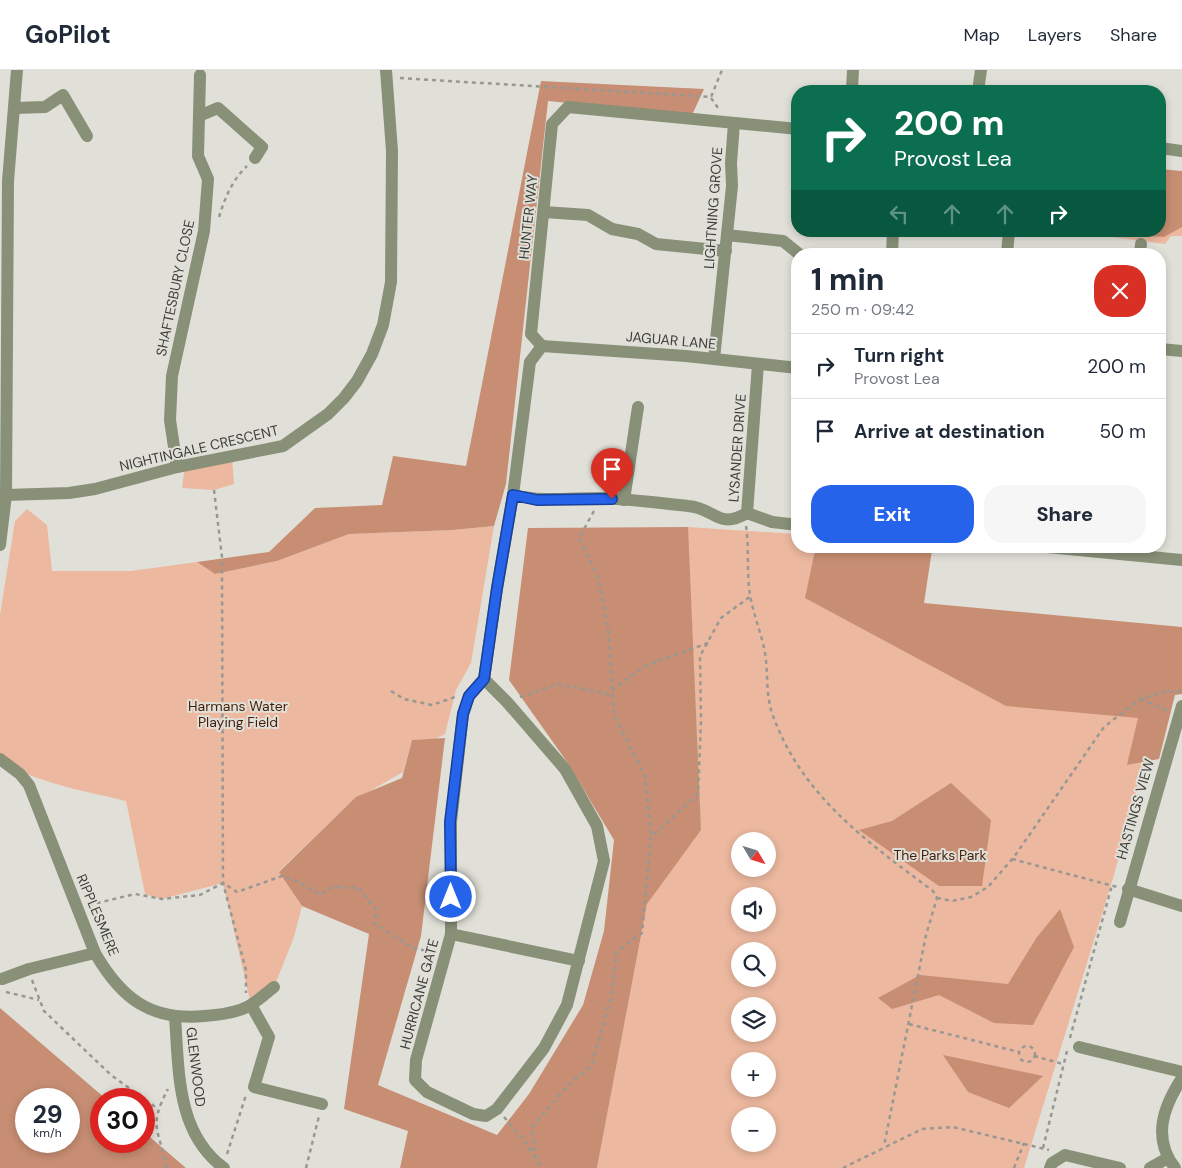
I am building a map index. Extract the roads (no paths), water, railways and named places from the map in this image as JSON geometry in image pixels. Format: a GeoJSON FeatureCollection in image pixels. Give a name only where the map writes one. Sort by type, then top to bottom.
{"type":"FeatureCollection","features":[{"type":"Feature","properties":{"kind":"street"},"geometry":{"type":"LineString","coordinates":[[0,545],[6,495],[4,383],[8,181],[17,70]]}},
{"type":"Feature","properties":{"kind":"street"},"geometry":{"type":"LineString","coordinates":[[852,85],[853,70]]}},
{"type":"Feature","properties":{"kind":"street"},"geometry":{"type":"LineString","coordinates":[[979,85],[981,70]]}},
{"type":"Feature","properties":{"kind":"street","name":"SHAFTESBURY CLOSE"},"geometry":{"type":"LineString","coordinates":[[177,468],[170,420],[172,376],[204,231],[208,180],[198,156],[200,74]]}},
{"type":"Feature","properties":{"kind":"street","name":"NIGHTINGALE CRESCENT"},"geometry":{"type":"LineString","coordinates":[[6,495],[69,493],[95,489],[177,468],[283,446],[321,420],[344,398],[357,381],[372,354],[383,325],[391,282],[392,151],[387,74]]}},
{"type":"Feature","properties":{"kind":"street"},"geometry":{"type":"LineString","coordinates":[[15,108],[45,107],[63,95],[87,136]]}},
{"type":"Feature","properties":{"kind":"street"},"geometry":{"type":"LineString","coordinates":[[199,116],[218,108],[262,148],[256,158]]}},
{"type":"Feature","properties":{"kind":"street","name":"HUNTER WAY"},"geometry":{"type":"LineString","coordinates":[[542,346],[531,334],[552,124],[568,108],[734,123]]}},
{"type":"Feature","properties":{"kind":"street"},"geometry":{"type":"LineString","coordinates":[[734,123],[791,128]]}},
{"type":"Feature","properties":{"kind":"street","name":"LIGHTNING GROVE"},"geometry":{"type":"LineString","coordinates":[[714,359],[732,186],[731,163],[734,123]]}},
{"type":"Feature","properties":{"kind":"street"},"geometry":{"type":"LineString","coordinates":[[1166,149],[1182,151]]}},
{"type":"Feature","properties":{"kind":"street"},"geometry":{"type":"LineString","coordinates":[[544,212],[588,215],[612,229],[638,234],[656,244],[726,251]]}},
{"type":"Feature","properties":{"kind":"street"},"geometry":{"type":"LineString","coordinates":[[727,234],[783,241],[792,248]]}},
{"type":"Feature","properties":{"kind":"street"},"geometry":{"type":"LineString","coordinates":[[451,934],[580,961],[604,862],[596,826],[565,769],[507,702],[484,679],[513,495],[530,362],[542,346]]}},
{"type":"Feature","properties":{"kind":"street","name":"JAGUAR LANE"},"geometry":{"type":"LineString","coordinates":[[542,346],[714,359],[791,367]]}},
{"type":"Feature","properties":{"kind":"street"},"geometry":{"type":"LineString","coordinates":[[1166,350],[1182,351]]}},
{"type":"Feature","properties":{"kind":"street","name":"LYSANDER DRIVE"},"geometry":{"type":"LineString","coordinates":[[758,364],[747,513],[772,522],[791,524]]}},
{"type":"Feature","properties":{"kind":"street"},"geometry":{"type":"LineString","coordinates":[[624,500],[638,406]]}},
{"type":"Feature","properties":{"kind":"street"},"geometry":{"type":"LineString","coordinates":[[513,495],[537,500],[600,498],[694,506],[724,521],[736,520],[747,513]]}},
{"type":"Feature","properties":{"kind":"street"},"geometry":{"type":"LineString","coordinates":[[1125,553],[1182,560]]}},
{"type":"Feature","properties":{"kind":"street","name":"HURRICANE GATE"},"geometry":{"type":"LineString","coordinates":[[484,679],[469,696],[463,714],[450,822],[451,934],[418,1051],[415,1080],[427,1092],[473,1114],[486,1116],[497,1109],[544,1048],[568,1004],[580,961]]}},
{"type":"Feature","properties":{"kind":"street","name":"HASTINGS VIEW"},"geometry":{"type":"LineString","coordinates":[[1120,922],[1180,711]]}},
{"type":"Feature","properties":{"kind":"street","name":"RIPPLESMERE"},"geometry":{"type":"LineString","coordinates":[[0,759],[20,774],[29,785],[96,953],[109,977],[123,991],[139,1004],[175,1017],[227,1013],[249,1006],[274,987]]}},
{"type":"Feature","properties":{"kind":"street"},"geometry":{"type":"LineString","coordinates":[[1128,889],[1182,906]]}},
{"type":"Feature","properties":{"kind":"street"},"geometry":{"type":"LineString","coordinates":[[1,985],[29,969],[96,953]]}},
{"type":"Feature","properties":{"kind":"street"},"geometry":{"type":"LineString","coordinates":[[249,1006],[268,1037],[254,1087],[322,1104]]}},
{"type":"Feature","properties":{"kind":"street","name":"GLENWOOD"},"geometry":{"type":"LineString","coordinates":[[175,1017],[180,1086],[188,1119],[206,1152],[224,1167]]}},
{"type":"Feature","properties":{"kind":"street"},"geometry":{"type":"LineString","coordinates":[[1079,1047],[1182,1072]]}},
{"type":"Feature","properties":{"kind":"street"},"geometry":{"type":"LineString","coordinates":[[1150,1168],[1172,1163],[1163,1148],[1164,1112],[1169,1097],[1182,1078]]}},
{"type":"Feature","properties":{"kind":"street"},"geometry":{"type":"LineString","coordinates":[[1050,1168],[1052,1163],[1065,1156],[1120,1168]]}},
{"type":"Feature","properties":{"kind":"park label","name":"Harmans Water Playing Field"},"geometry":{"type":"Point","coordinates":[238,714]}},
{"type":"Feature","properties":{"kind":"park label","name":"The Parks Park"},"geometry":{"type":"Point","coordinates":[940,855]}}]}
